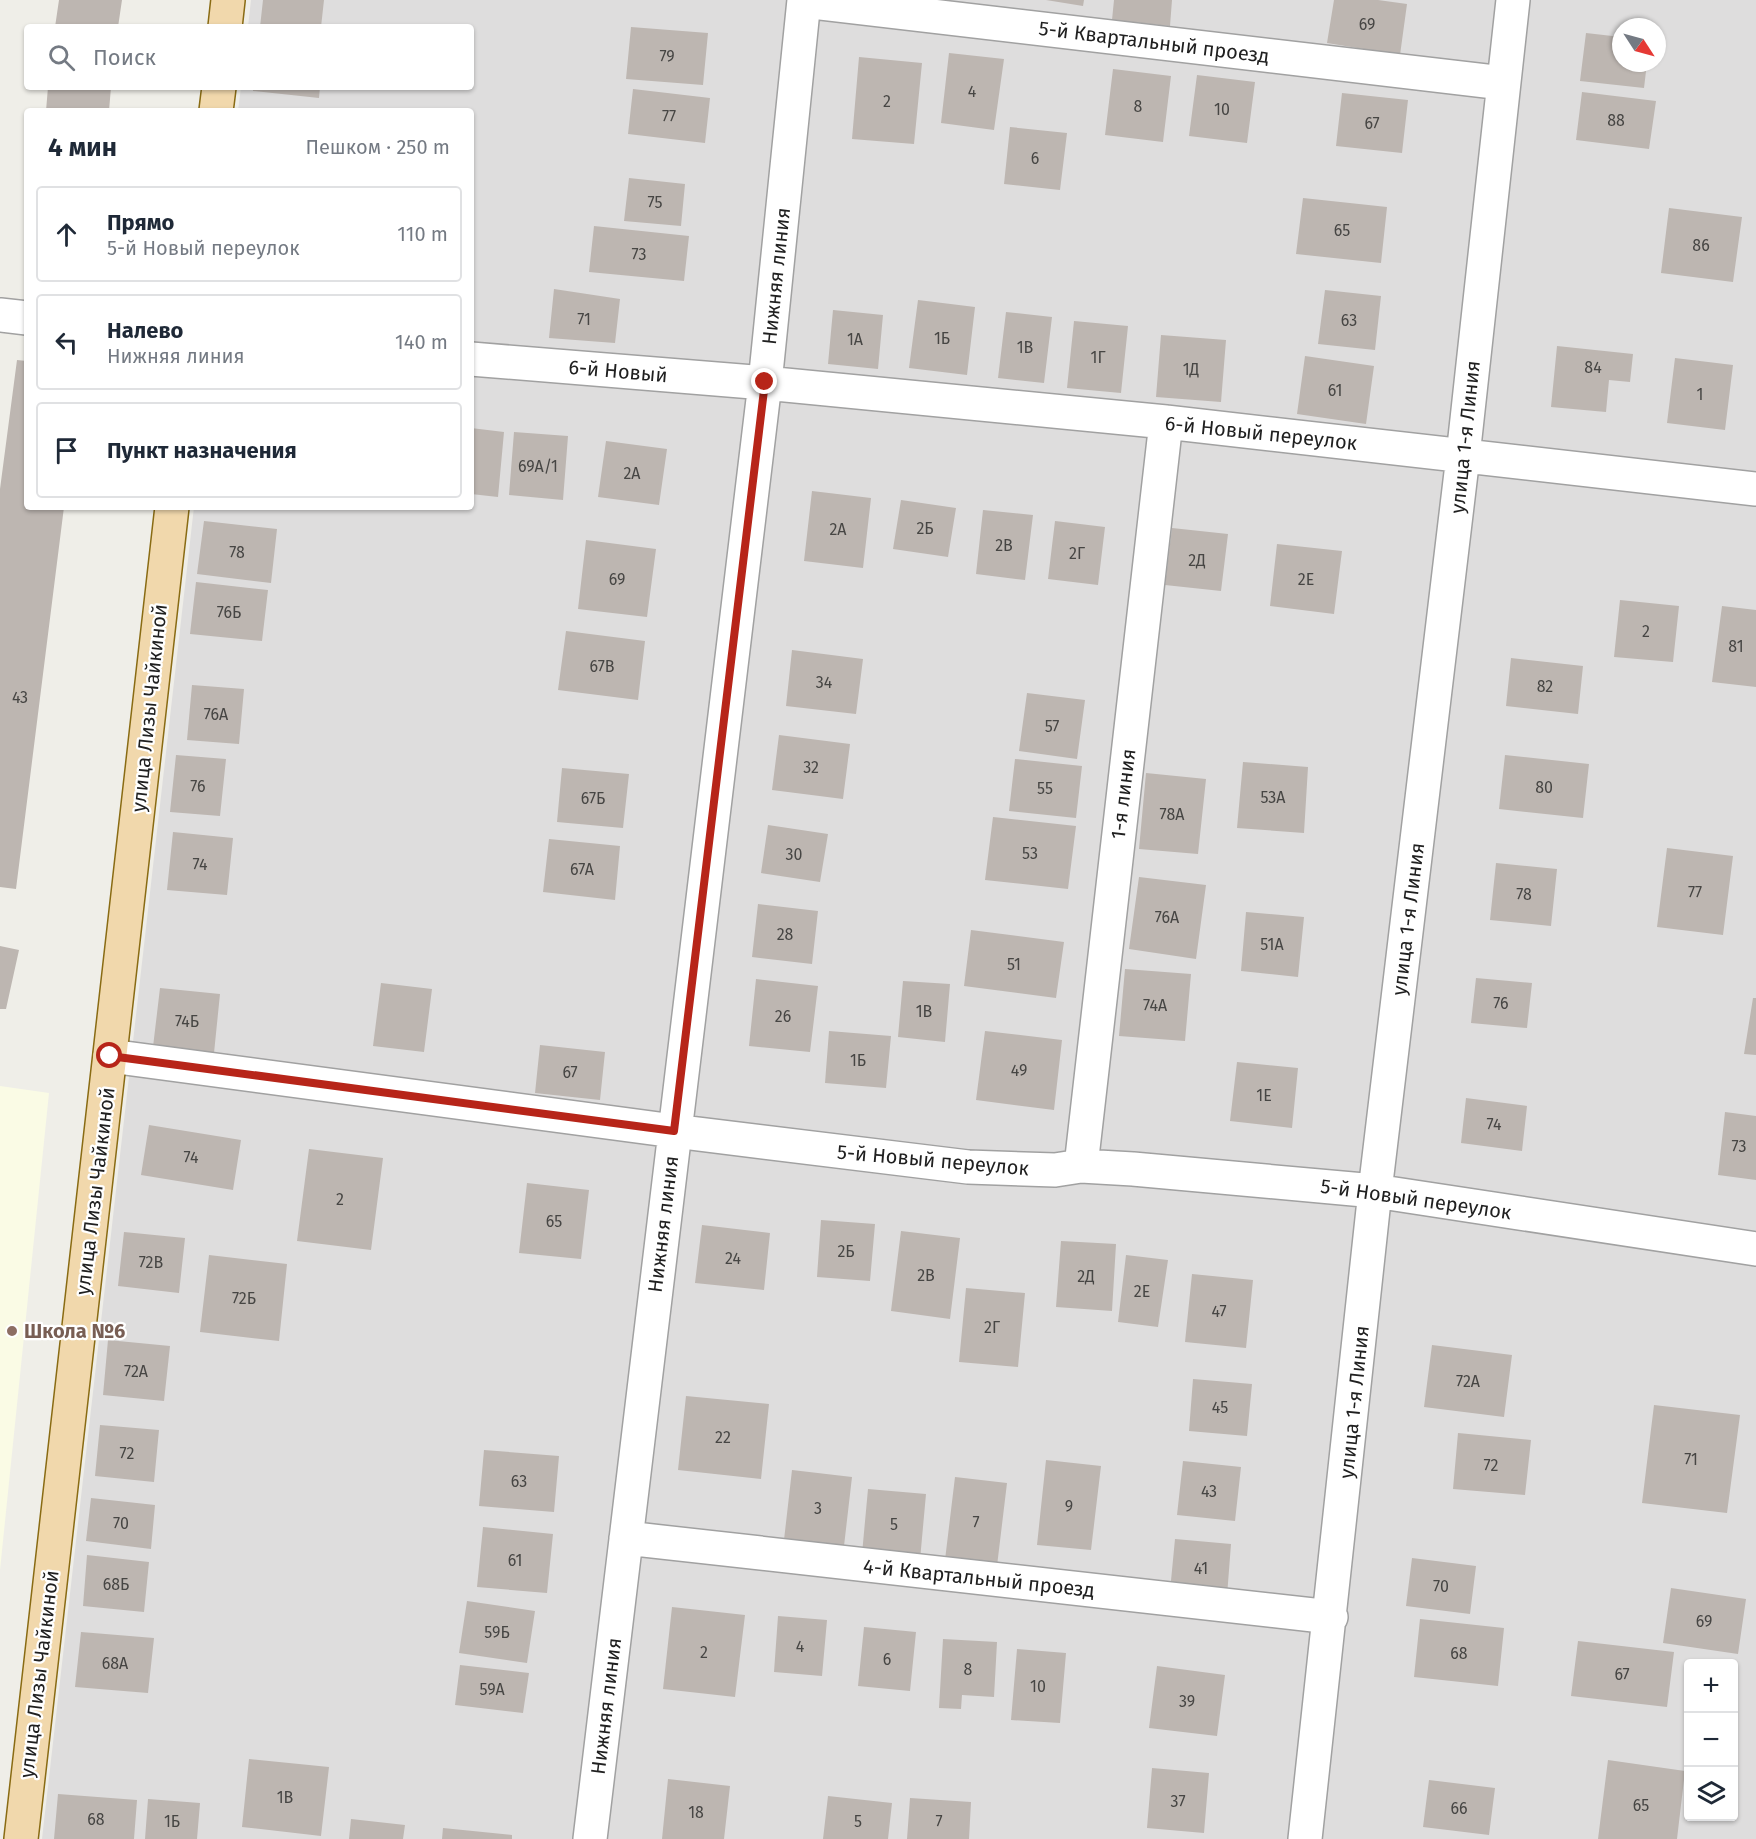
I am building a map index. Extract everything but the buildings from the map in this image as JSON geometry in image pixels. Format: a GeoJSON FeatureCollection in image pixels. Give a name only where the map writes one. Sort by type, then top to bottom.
{"type":"FeatureCollection","features":[{"type":"Feature","properties":{"kind":"main road"},"geometry":{"type":"LineString","coordinates":[[225,24],[228,0]]}},
{"type":"Feature","properties":{"kind":"main road"},"geometry":{"type":"LineString","coordinates":[[216,108],[219,90]]}},
{"type":"Feature","properties":{"kind":"main road","name":"улица Лизы Чайкиной"},"geometry":{"type":"LineString","coordinates":[[21,1839],[172,510]]}},
{"type":"Feature","properties":{"kind":"street","name":"5-й Квартальный проезд"},"geometry":{"type":"LineString","coordinates":[[804,0],[1503,83]]}},
{"type":"Feature","properties":{"kind":"street","name":"Нижняя линия"},"geometry":{"type":"LineString","coordinates":[[590,1839],[765,382],[804,0]]}},
{"type":"Feature","properties":{"kind":"street","name":"улица 1-я Линия"},"geometry":{"type":"LineString","coordinates":[[1305,1839],[1331,1617],[1375,1191],[1463,456],[1514,0]]}},
{"type":"Feature","properties":{"kind":"street"},"geometry":{"type":"LineString","coordinates":[[0,315],[24,318]]}},
{"type":"Feature","properties":{"kind":"street","name":"6-й Новый"},"geometry":{"type":"LineString","coordinates":[[474,358],[765,382]]}},
{"type":"Feature","properties":{"kind":"street","name":"6-й Новый переулок"},"geometry":{"type":"LineString","coordinates":[[765,382],[1166,422],[1756,489]]}},
{"type":"Feature","properties":{"kind":"street","name":"1-я линия"},"geometry":{"type":"LineString","coordinates":[[1081,1166],[1166,422]]}},
{"type":"Feature","properties":{"kind":"street","name":"5-й Новый переулок"},"geometry":{"type":"LineString","coordinates":[[110,1056],[674,1131],[968,1167],[1055,1170],[1081,1166],[1375,1191],[1756,1249]]}},
{"type":"Feature","properties":{"kind":"street","name":"4-й Квартальный проезд"},"geometry":{"type":"LineString","coordinates":[[626,1538],[1331,1617]]}},
{"type":"Feature","properties":{"kind":"shaded area"},"geometry":{"type":"Polygon","coordinates":[[[251,0],[1756,0],[1756,1839],[42,1839],[194,510],[474,510],[474,108],[238,108],[241,90],[474,90],[474,24],[248,24],[251,0]]]}},
{"type":"Feature","properties":{"kind":"shaded area","name":"Школа №6"},"geometry":{"type":"Polygon","coordinates":[[[0,1086],[49,1093],[0,1570],[0,1086]]]}},
{"type":"Feature","properties":{"kind":"place","name":"Школа №6"},"geometry":{"type":"Point","coordinates":[12,1331]}},
{"type":"Feature","properties":{"kind":"route"},"geometry":{"type":"LineString","coordinates":[[110,1056],[674,1131],[765,382]]}}]}
